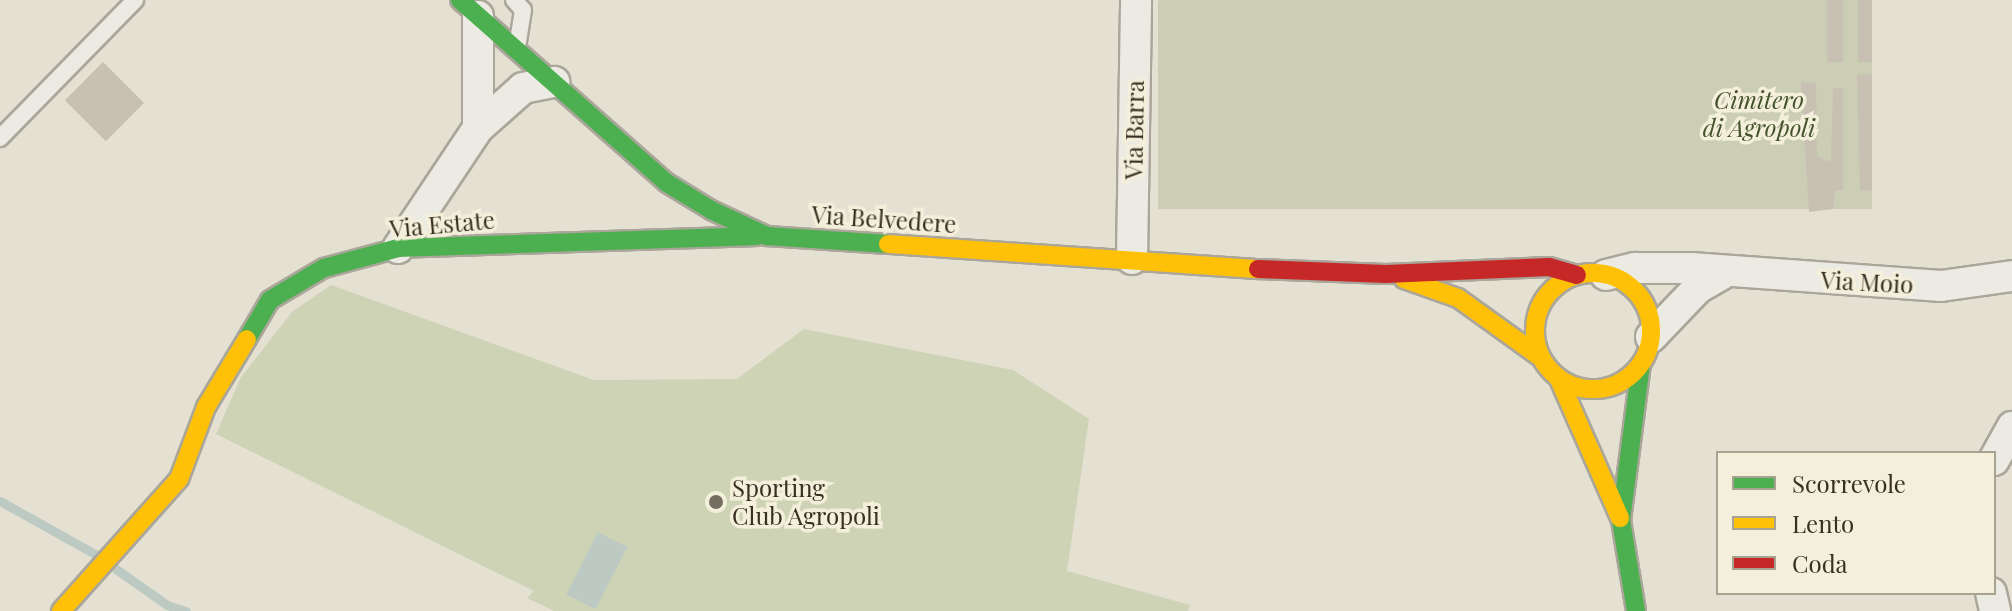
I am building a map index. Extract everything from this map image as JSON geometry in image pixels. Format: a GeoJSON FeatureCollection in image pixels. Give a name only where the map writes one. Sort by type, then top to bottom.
{"type":"FeatureCollection","features":[{"type":"Feature","properties":{"kind":"street","name":"Via Barra"},"geometry":{"type":"LineString","coordinates":[[1132,259],[1136,0]]}},
{"type":"Feature","properties":{"kind":"street","name":"Via Belvedere"},"geometry":{"type":"LineString","coordinates":[[469,8],[667,183],[711,210],[767,236],[1386,274]]}},
{"type":"Feature","properties":{"kind":"street"},"geometry":{"type":"LineString","coordinates":[[469,8],[478,128]]}},
{"type":"Feature","properties":{"kind":"street"},"geometry":{"type":"LineString","coordinates":[[398,248],[478,128],[523,88],[554,82]]}},
{"type":"Feature","properties":{"kind":"street","name":"Via Estate"},"geometry":{"type":"LineString","coordinates":[[61,611],[179,479],[206,407],[270,300],[324,268],[398,248],[767,236]]}},
{"type":"Feature","properties":{"kind":"street"},"geometry":{"type":"LineString","coordinates":[[1386,274],[1549,267],[1592,275],[1635,291],[1645,305],[1646,351],[1621,520]]}},
{"type":"Feature","properties":{"kind":"street","name":"Via Moio"},"geometry":{"type":"LineString","coordinates":[[1592,275],[1635,268],[1691,268],[1722,274],[1941,286],[2012,276]]}},
{"type":"Feature","properties":{"kind":"street"},"geometry":{"type":"LineString","coordinates":[[1386,274],[1458,298],[1540,357],[1559,379],[1621,520],[1636,611]]}},
{"type":"Feature","properties":{"kind":"street"},"geometry":{"type":"LineString","coordinates":[[1559,379],[1576,387],[1613,387],[1698,288],[1722,274]]}},
{"type":"Feature","properties":{"kind":"street"},"geometry":{"type":"LineString","coordinates":[[1540,357],[1534,328],[1543,301],[1592,275]]}},
{"type":"Feature","properties":{"kind":"street"},"geometry":{"type":"LineString","coordinates":[[1996,456],[2012,427]]}},
{"type":"Feature","properties":{"kind":"lane"},"geometry":{"type":"LineString","coordinates":[[0,138],[135,0]]}},
{"type":"Feature","properties":{"kind":"lane"},"geometry":{"type":"LineString","coordinates":[[514,0],[523,10],[517,50]]}},
{"type":"Feature","properties":{"kind":"green space","name":"Cimitero di Agropoli"},"geometry":{"type":"Polygon","coordinates":[[[1158,0],[1872,0],[1872,209],[1158,209],[1158,0]]]}},
{"type":"Feature","properties":{"kind":"green space","name":"Sporting Club Agropoli"},"geometry":{"type":"Polygon","coordinates":[[[331,285],[594,380],[737,379],[804,329],[1013,370],[1089,419],[1067,571],[1190,605],[1188,611],[554,611],[527,598],[534,591],[216,434],[241,377],[292,312],[331,285]]]}},
{"type":"Feature","properties":{"kind":"shaded area"},"geometry":{"type":"Polygon","coordinates":[[[598,532],[627,547],[596,609],[566,594],[598,532]]]}},
{"type":"Feature","properties":{"kind":"building"},"geometry":{"type":"Polygon","coordinates":[[[1827,0],[1843,0],[1843,62],[1827,62],[1827,0]]]}},
{"type":"Feature","properties":{"kind":"building"},"geometry":{"type":"Polygon","coordinates":[[[1858,0],[1872,0],[1872,62],[1858,62],[1858,0]]]}},
{"type":"Feature","properties":{"kind":"building"},"geometry":{"type":"Polygon","coordinates":[[[103,62],[144,103],[106,141],[65,100],[103,62]]]}},
{"type":"Feature","properties":{"kind":"building"},"geometry":{"type":"Polygon","coordinates":[[[1872,74],[1872,191],[1860,190],[1857,75],[1872,74]]]}},
{"type":"Feature","properties":{"kind":"building"},"geometry":{"type":"Polygon","coordinates":[[[1801,82],[1816,83],[1817,156],[1831,162],[1833,88],[1843,88],[1843,190],[1835,191],[1833,209],[1809,212],[1801,82]]]}},
{"type":"Feature","properties":{"kind":"waterway"},"geometry":{"type":"LineString","coordinates":[[0,501],[95,554]]}},
{"type":"Feature","properties":{"kind":"waterway"},"geometry":{"type":"LineString","coordinates":[[116,569],[167,605],[186,611]]}},
{"type":"Feature","properties":{"kind":"traffic: fast"},"geometry":{"type":"LineString","coordinates":[[460,0],[667,183],[711,210],[767,236],[888,244]]}},
{"type":"Feature","properties":{"kind":"traffic: fast"},"geometry":{"type":"LineString","coordinates":[[247,339],[270,300],[324,268],[398,248],[757,236]]}},
{"type":"Feature","properties":{"kind":"traffic: fast"},"geometry":{"type":"LineString","coordinates":[[1636,611],[1621,520],[1641,364]]}},
{"type":"Feature","properties":{"kind":"traffic: slow"},"geometry":{"type":"LineString","coordinates":[[888,244],[1258,269]]}},
{"type":"Feature","properties":{"kind":"traffic: slow"},"geometry":{"type":"LineString","coordinates":[[1593,273],[1615,277],[1634,290],[1647,309],[1651,331],[1647,353],[1634,372],[1615,385],[1593,389],[1571,385],[1552,372],[1539,353],[1535,331],[1539,309],[1552,290],[1571,277],[1593,273]]}},
{"type":"Feature","properties":{"kind":"traffic: slow"},"geometry":{"type":"LineString","coordinates":[[1404,279],[1458,298],[1540,357]]}},
{"type":"Feature","properties":{"kind":"traffic: slow"},"geometry":{"type":"LineString","coordinates":[[61,611],[179,479],[206,407],[247,339]]}},
{"type":"Feature","properties":{"kind":"traffic: slow"},"geometry":{"type":"LineString","coordinates":[[1559,379],[1620,518]]}},
{"type":"Feature","properties":{"kind":"traffic: jam"},"geometry":{"type":"LineString","coordinates":[[1258,269],[1386,274],[1549,267],[1577,275]]}},
{"type":"Feature","properties":{"kind":"place","name":"Sporting Club Agropoli"},"geometry":{"type":"Point","coordinates":[716,502]}}]}
